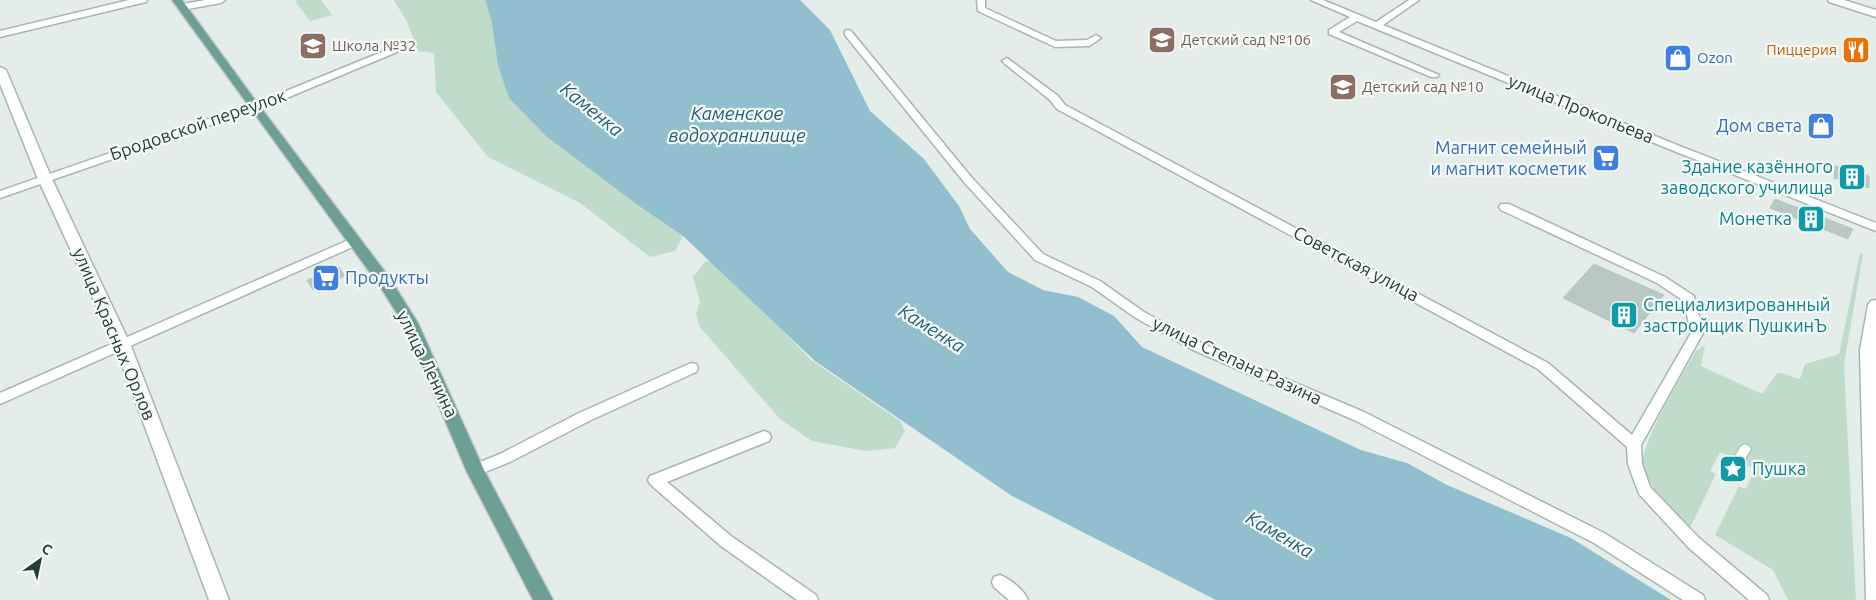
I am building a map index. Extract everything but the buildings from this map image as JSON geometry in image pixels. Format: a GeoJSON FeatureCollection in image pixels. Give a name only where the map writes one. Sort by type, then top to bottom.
{"type":"FeatureCollection","features":[{"type":"Feature","properties":{"kind":"main road","name":"улица Ленина"},"geometry":{"type":"LineString","coordinates":[[179,3],[384,281],[413,327],[475,470],[517,553],[544,600]]}},
{"type":"Feature","properties":{"kind":"street"},"geometry":{"type":"LineString","coordinates":[[0,34],[142,0]]}},
{"type":"Feature","properties":{"kind":"street"},"geometry":{"type":"LineString","coordinates":[[179,3],[221,0]]}},
{"type":"Feature","properties":{"kind":"street"},"geometry":{"type":"LineString","coordinates":[[981,0],[981,9],[1055,44],[1089,43],[1096,38]]}},
{"type":"Feature","properties":{"kind":"street","name":"улица Прокопьева"},"geometry":{"type":"LineString","coordinates":[[1315,0],[1876,227]]}},
{"type":"Feature","properties":{"kind":"street"},"geometry":{"type":"LineString","coordinates":[[1377,25],[1415,0]]}},
{"type":"Feature","properties":{"kind":"street"},"geometry":{"type":"LineString","coordinates":[[1833,0],[1876,14]]}},
{"type":"Feature","properties":{"kind":"street"},"geometry":{"type":"LineString","coordinates":[[1357,17],[1332,32],[1434,75]]}},
{"type":"Feature","properties":{"kind":"street","name":"улица Степана Разина"},"geometry":{"type":"LineString","coordinates":[[848,32],[968,180],[1039,257],[1096,284],[1140,316],[1196,346],[1360,416],[1599,538],[1697,600]]}},
{"type":"Feature","properties":{"kind":"street","name":"Бродовской переулок"},"geometry":{"type":"LineString","coordinates":[[0,195],[254,107],[394,50]]}},
{"type":"Feature","properties":{"kind":"street","name":"Советская улица"},"geometry":{"type":"LineString","coordinates":[[1007,61],[1054,98],[1061,107],[1542,366],[1634,445]]}},
{"type":"Feature","properties":{"kind":"street","name":"улица Красных Орлов"},"geometry":{"type":"LineString","coordinates":[[0,70],[44,179],[123,346],[220,600]]}},
{"type":"Feature","properties":{"kind":"street"},"geometry":{"type":"LineString","coordinates":[[1505,207],[1661,280],[1690,299],[1697,334],[1634,445],[1635,464],[1644,490],[1694,543],[1761,600]]}},
{"type":"Feature","properties":{"kind":"street"},"geometry":{"type":"LineString","coordinates":[[0,399],[354,242]]}},
{"type":"Feature","properties":{"kind":"street"},"geometry":{"type":"LineString","coordinates":[[1876,305],[1868,350],[1876,600]]}},
{"type":"Feature","properties":{"kind":"street"},"geometry":{"type":"LineString","coordinates":[[475,470],[505,458],[584,417],[692,368]]}},
{"type":"Feature","properties":{"kind":"street"},"geometry":{"type":"LineString","coordinates":[[764,437],[655,480],[726,541],[810,600]]}},
{"type":"Feature","properties":{"kind":"street"},"geometry":{"type":"LineString","coordinates":[[1738,461],[1745,449]]}},
{"type":"Feature","properties":{"kind":"street"},"geometry":{"type":"LineString","coordinates":[[1000,582],[1020,600]]}},
{"type":"Feature","properties":{"kind":"green space"},"geometry":{"type":"Polygon","coordinates":[[[321,0],[332,15],[310,21],[295,1],[321,0]]]}},
{"type":"Feature","properties":{"kind":"green space"},"geometry":{"type":"Polygon","coordinates":[[[394,0],[485,0],[492,23],[639,206],[683,236],[675,251],[650,257],[580,203],[488,157],[436,92],[434,53],[418,51],[408,24],[394,0]]]}},
{"type":"Feature","properties":{"kind":"green space"},"geometry":{"type":"Polygon","coordinates":[[[1860,253],[1863,254],[1844,364],[1856,600],[1788,600],[1773,570],[1715,535],[1739,486],[1746,489],[1755,469],[1720,452],[1710,471],[1716,474],[1689,530],[1662,500],[1650,483],[1643,465],[1644,455],[1655,425],[1673,391],[1696,351],[1705,345],[1701,366],[1762,394],[1778,372],[1800,379],[1805,364],[1839,354],[1860,253]]]}},
{"type":"Feature","properties":{"kind":"green space"},"geometry":{"type":"Polygon","coordinates":[[[706,261],[717,261],[810,359],[900,421],[905,431],[895,448],[866,451],[812,441],[780,419],[699,326],[696,313],[700,302],[693,277],[706,261]]]}},
{"type":"Feature","properties":{"kind":"water","name":"Каменское водохранилище"},"geometry":{"type":"Polygon","coordinates":[[[485,0],[800,0],[830,30],[870,111],[924,159],[959,206],[970,229],[1008,272],[1043,290],[1078,297],[1114,316],[1142,347],[1361,450],[1407,463],[1447,485],[1571,538],[1671,600],[1216,600],[1012,496],[815,361],[683,236],[639,206],[546,136],[509,98],[498,65],[492,23],[485,0]]]}},
{"type":"Feature","properties":{"kind":"place","name":"Детский сад №106"},"geometry":{"type":"Point","coordinates":[1162,40]}},
{"type":"Feature","properties":{"kind":"place","name":"Школа №32"},"geometry":{"type":"Point","coordinates":[313,46]}},
{"type":"Feature","properties":{"kind":"place","name":"Пиццерия"},"geometry":{"type":"Point","coordinates":[1856,50]}},
{"type":"Feature","properties":{"kind":"place","name":"Ozon"},"geometry":{"type":"Point","coordinates":[1678,58]}},
{"type":"Feature","properties":{"kind":"place","name":"Детский сад №10"},"geometry":{"type":"Point","coordinates":[1343,87]}},
{"type":"Feature","properties":{"kind":"place","name":"Дом света"},"geometry":{"type":"Point","coordinates":[1821,126]}},
{"type":"Feature","properties":{"kind":"place","name":"Магнит семейный и магнит косметик"},"geometry":{"type":"Point","coordinates":[1606,158]}},
{"type":"Feature","properties":{"kind":"place","name":"Здание казённого заводского училища"},"geometry":{"type":"Point","coordinates":[1852,177]}},
{"type":"Feature","properties":{"kind":"place","name":"Монетка"},"geometry":{"type":"Point","coordinates":[1811,219]}},
{"type":"Feature","properties":{"kind":"place","name":"Продукты"},"geometry":{"type":"Point","coordinates":[326,278]}},
{"type":"Feature","properties":{"kind":"place","name":"Специализированный застройщик ПушкинЪ"},"geometry":{"type":"Point","coordinates":[1624,315]}},
{"type":"Feature","properties":{"kind":"place","name":"Пушка"},"geometry":{"type":"Point","coordinates":[1733,469]}},
{"type":"Feature","properties":{"kind":"water label","name":"Каменка"},"geometry":{"type":"Point","coordinates":[592,109]}},
{"type":"Feature","properties":{"kind":"water label","name":"Каменка"},"geometry":{"type":"Point","coordinates":[932,328]}},
{"type":"Feature","properties":{"kind":"water label","name":"Каменка"},"geometry":{"type":"Point","coordinates":[1280,534]}}]}
